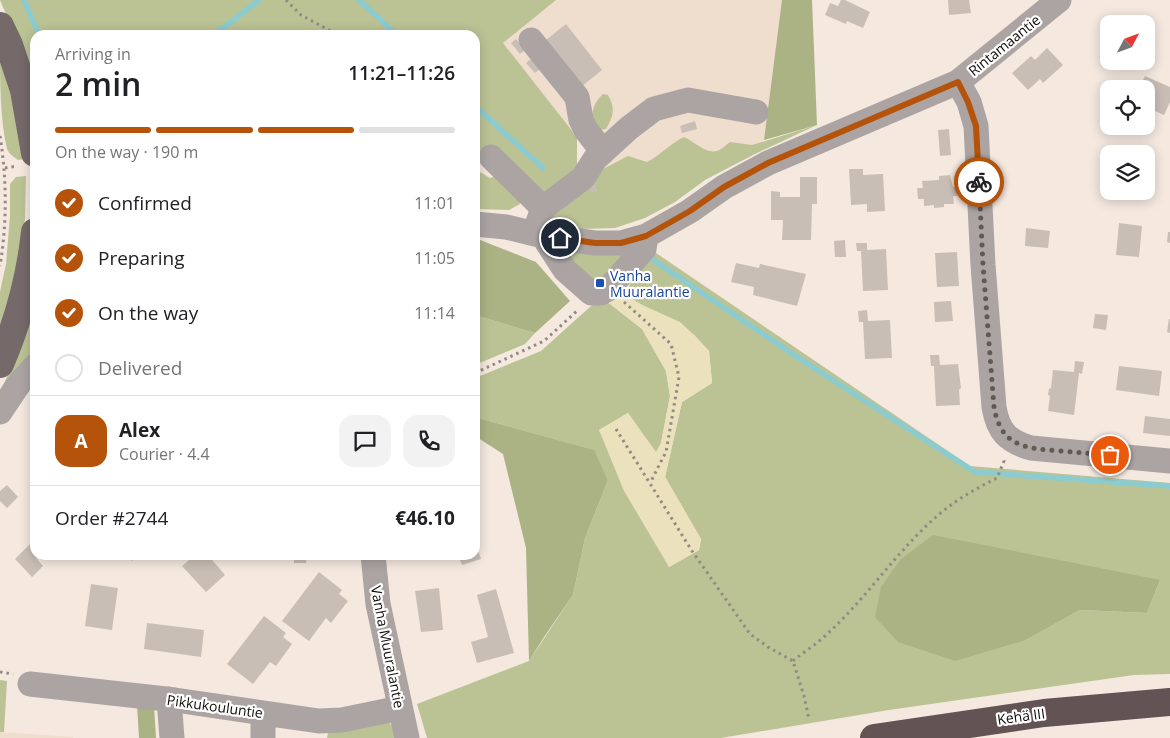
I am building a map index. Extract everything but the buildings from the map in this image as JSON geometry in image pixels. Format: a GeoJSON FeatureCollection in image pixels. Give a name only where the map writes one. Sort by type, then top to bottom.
{"type":"FeatureCollection","features":[{"type":"Feature","properties":{"kind":"highway","name":"Kehä III"},"geometry":{"type":"LineString","coordinates":[[874,738],[1044,713],[1170,702]]}},
{"type":"Feature","properties":{"kind":"main road"},"geometry":{"type":"LineString","coordinates":[[0,26],[9,45],[24,90],[30,124]]}},
{"type":"Feature","properties":{"kind":"main road"},"geometry":{"type":"LineString","coordinates":[[0,364],[21,308],[30,264]]}},
{"type":"Feature","properties":{"kind":"street","name":"Rintamaantie"},"geometry":{"type":"LineString","coordinates":[[480,224],[506,227],[539,235],[595,243],[621,243],[646,236],[690,211],[724,187],[768,163],[958,82],[1031,10],[1059,0]]}},
{"type":"Feature","properties":{"kind":"street"},"geometry":{"type":"LineString","coordinates":[[531,40],[576,97],[581,120],[586,130],[603,152]]}},
{"type":"Feature","properties":{"kind":"street"},"geometry":{"type":"LineString","coordinates":[[958,82],[968,102],[976,126],[983,265],[996,421],[1002,431],[1016,444],[1031,448],[1170,460]]}},
{"type":"Feature","properties":{"kind":"street"},"geometry":{"type":"LineString","coordinates":[[646,236],[644,249],[599,291],[565,270],[539,235],[542,208],[583,178],[595,158],[654,109],[688,100],[756,112]]}},
{"type":"Feature","properties":{"kind":"street"},"geometry":{"type":"LineString","coordinates":[[491,157],[542,208]]}},
{"type":"Feature","properties":{"kind":"street"},"geometry":{"type":"LineString","coordinates":[[0,412],[18,385],[30,372]]}},
{"type":"Feature","properties":{"kind":"street","name":"Vanha Muuralantie"},"geometry":{"type":"LineString","coordinates":[[374,560],[378,604],[407,738]]}},
{"type":"Feature","properties":{"kind":"street","name":"Pikkukouluntie"},"geometry":{"type":"LineString","coordinates":[[30,684],[170,699],[319,720],[342,720],[400,708]]}},
{"type":"Feature","properties":{"kind":"street"},"geometry":{"type":"LineString","coordinates":[[170,699],[172,738]]}},
{"type":"Feature","properties":{"kind":"street"},"geometry":{"type":"LineString","coordinates":[[263,712],[263,738]]}},
{"type":"Feature","properties":{"kind":"path"},"geometry":{"type":"LineString","coordinates":[[286,0],[300,15],[328,30]]}},
{"type":"Feature","properties":{"kind":"path"},"geometry":{"type":"LineString","coordinates":[[0,136],[5,168],[6,210],[0,266]]}},
{"type":"Feature","properties":{"kind":"path"},"geometry":{"type":"LineString","coordinates":[[480,371],[544,342],[599,291],[671,344],[679,377],[666,452],[649,484]]}},
{"type":"Feature","properties":{"kind":"path"},"geometry":{"type":"LineString","coordinates":[[616,430],[692,551],[750,634],[793,661],[809,719]]}},
{"type":"Feature","properties":{"kind":"path"},"geometry":{"type":"LineString","coordinates":[[793,661],[825,636],[905,548],[936,517],[969,493],[997,478],[1004,461]]}},
{"type":"Feature","properties":{"kind":"shaded area"},"geometry":{"type":"Polygon","coordinates":[[[556,0],[782,0],[764,140],[698,168],[610,177],[502,43],[556,0]]]}},
{"type":"Feature","properties":{"kind":"shaded area"},"geometry":{"type":"Polygon","coordinates":[[[0,732],[73,737],[73,738],[0,738],[0,732]]]}},
{"type":"Feature","properties":{"kind":"green space"},"geometry":{"type":"Polygon","coordinates":[[[0,0],[556,0],[503,43],[577,137],[577,173],[544,202],[484,148],[480,155],[480,30],[30,30],[30,85],[20,47],[0,0]]]}},
{"type":"Feature","properties":{"kind":"green space"},"geometry":{"type":"Polygon","coordinates":[[[782,0],[812,0],[817,125],[764,140],[782,0]]]}},
{"type":"Feature","properties":{"kind":"green space"},"geometry":{"type":"Polygon","coordinates":[[[0,47],[17,104],[24,159],[18,160],[7,149],[0,85],[0,47]]]}},
{"type":"Feature","properties":{"kind":"green space"},"geometry":{"type":"Polygon","coordinates":[[[603,94],[608,95],[613,112],[606,129],[599,130],[591,120],[594,106],[603,94]]]}},
{"type":"Feature","properties":{"kind":"green space"},"geometry":{"type":"Polygon","coordinates":[[[817,125],[705,180],[675,202],[645,218],[615,228],[581,229],[548,222],[548,214],[603,169],[628,156],[647,162],[684,137],[708,151],[713,151],[719,150],[730,142],[752,145],[817,125]]]}},
{"type":"Feature","properties":{"kind":"green space"},"geometry":{"type":"Polygon","coordinates":[[[480,172],[490,178],[499,175],[516,190],[520,204],[509,210],[480,209],[480,172]]]}},
{"type":"Feature","properties":{"kind":"green space"},"geometry":{"type":"Polygon","coordinates":[[[26,176],[25,219],[18,270],[0,333],[0,292],[6,264],[10,216],[10,184],[16,177],[26,176]]]}},
{"type":"Feature","properties":{"kind":"green space"},"geometry":{"type":"Polygon","coordinates":[[[480,240],[536,262],[570,301],[535,333],[480,316],[480,240]]]}},
{"type":"Feature","properties":{"kind":"green space"},"geometry":{"type":"Polygon","coordinates":[[[632,250],[616,269],[596,282],[586,279],[566,251],[632,250]]]}},
{"type":"Feature","properties":{"kind":"green space"},"geometry":{"type":"Polygon","coordinates":[[[653,251],[970,466],[1170,483],[1170,674],[1134,675],[889,710],[721,738],[427,738],[417,704],[529,661],[573,595],[585,538],[608,480],[593,450],[480,418],[480,376],[541,351],[591,306],[605,300],[642,329],[666,371],[670,396],[661,443],[656,453],[628,413],[599,430],[669,567],[699,550],[701,539],[665,477],[682,402],[712,383],[709,351],[694,335],[630,298],[627,291],[633,277],[653,251]],[[1160,580],[898,642],[1026,640],[1080,610],[1147,613],[1160,580]]]}},
{"type":"Feature","properties":{"kind":"green space"},"geometry":{"type":"Polygon","coordinates":[[[480,316],[535,333],[525,344],[480,363],[480,316]]]}},
{"type":"Feature","properties":{"kind":"green space"},"geometry":{"type":"Polygon","coordinates":[[[30,317],[30,362],[0,392],[13,364],[30,317]]]}},
{"type":"Feature","properties":{"kind":"green space"},"geometry":{"type":"Polygon","coordinates":[[[480,418],[594,450],[608,480],[585,538],[573,595],[529,661],[526,548],[503,454],[480,439],[480,418]]]}},
{"type":"Feature","properties":{"kind":"green space"},"geometry":{"type":"Polygon","coordinates":[[[933,535],[1160,580],[1147,613],[1080,610],[1026,640],[955,661],[898,642],[875,617],[881,587],[901,559],[933,535]]]}},
{"type":"Feature","properties":{"kind":"green space"},"geometry":{"type":"Polygon","coordinates":[[[0,680],[7,681],[4,732],[0,732],[0,680]]]}},
{"type":"Feature","properties":{"kind":"green space"},"geometry":{"type":"Polygon","coordinates":[[[137,705],[154,707],[156,738],[139,738],[137,705]]]}},
{"type":"Feature","properties":{"kind":"green space"},"geometry":{"type":"Polygon","coordinates":[[[389,722],[399,738],[327,738],[329,728],[389,722]]]}},
{"type":"Feature","properties":{"kind":"sand"},"geometry":{"type":"Polygon","coordinates":[[[627,291],[630,298],[640,304],[680,322],[709,351],[712,383],[682,402],[665,477],[701,539],[699,550],[669,567],[624,491],[599,430],[628,413],[656,452],[661,443],[670,396],[666,371],[642,329],[605,300],[627,291]]]}},
{"type":"Feature","properties":{"kind":"waterway"},"geometry":{"type":"LineString","coordinates":[[24,0],[37,30]]}},
{"type":"Feature","properties":{"kind":"waterway"},"geometry":{"type":"LineString","coordinates":[[220,30],[259,0]]}},
{"type":"Feature","properties":{"kind":"waterway"},"geometry":{"type":"LineString","coordinates":[[359,0],[392,30]]}},
{"type":"Feature","properties":{"kind":"waterway"},"geometry":{"type":"LineString","coordinates":[[480,111],[543,168]]}},
{"type":"Feature","properties":{"kind":"waterway"},"geometry":{"type":"LineString","coordinates":[[652,259],[791,353],[975,472],[1170,486]]}},
{"type":"Feature","properties":{"kind":"way so far"},"geometry":{"type":"LineString","coordinates":[[979,182],[984,283],[996,421],[1002,431],[1016,444],[1031,448],[1110,455]]}},
{"type":"Feature","properties":{"kind":"place","name":"Vanha Muuralantie"},"geometry":{"type":"Point","coordinates":[600,283]}},
{"type":"Feature","properties":{"kind":"route"},"geometry":{"type":"LineString","coordinates":[[560,238],[595,243],[621,243],[646,236],[690,211],[724,187],[768,163],[958,82],[968,102],[976,126],[979,182]]}}]}
